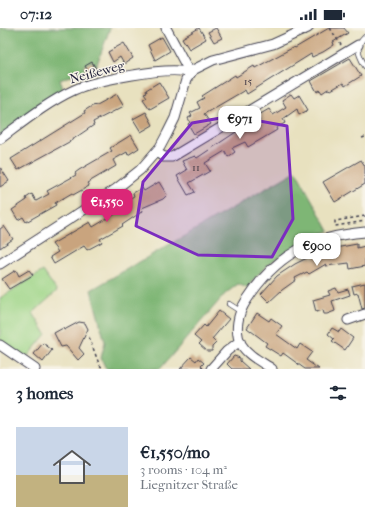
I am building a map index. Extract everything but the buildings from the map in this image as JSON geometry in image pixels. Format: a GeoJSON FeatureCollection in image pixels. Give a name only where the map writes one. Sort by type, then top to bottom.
{"type":"FeatureCollection","features":[{"type":"Feature","properties":{"kind":"street"},"geometry":{"type":"LineString","coordinates":[[166,28],[190,73]]}},
{"type":"Feature","properties":{"kind":"street"},"geometry":{"type":"LineString","coordinates":[[0,264],[127,182],[140,170],[164,141],[175,118],[190,73],[197,67],[208,62],[274,44],[308,28]]}},
{"type":"Feature","properties":{"kind":"street"},"geometry":{"type":"LineString","coordinates":[[156,152],[164,157],[172,157],[358,45]]}},
{"type":"Feature","properties":{"kind":"street","name":"Neißeweg"},"geometry":{"type":"LineString","coordinates":[[0,139],[63,96],[81,87],[164,70],[181,70],[190,73]]}},
{"type":"Feature","properties":{"kind":"street"},"geometry":{"type":"LineString","coordinates":[[272,369],[252,356],[240,341],[238,325],[240,311],[246,300],[270,269],[296,251],[324,239],[365,232]]}},
{"type":"Feature","properties":{"kind":"street"},"geometry":{"type":"LineString","coordinates":[[348,320],[365,314]]}},
{"type":"Feature","properties":{"kind":"street"},"geometry":{"type":"LineString","coordinates":[[212,369],[228,351],[240,341]]}},
{"type":"Feature","properties":{"kind":"street"},"geometry":{"type":"LineString","coordinates":[[0,345],[35,369]]}},
{"type":"Feature","properties":{"kind":"lane"},"geometry":{"type":"LineString","coordinates":[[365,37],[358,45],[358,54],[365,66]]}},
{"type":"Feature","properties":{"kind":"lane"},"geometry":{"type":"LineString","coordinates":[[229,304],[240,311]]}},
{"type":"Feature","properties":{"kind":"path"},"geometry":{"type":"LineString","coordinates":[[330,28],[346,52]]}},
{"type":"Feature","properties":{"kind":"path"},"geometry":{"type":"LineString","coordinates":[[365,216],[335,221],[335,226],[365,221]]}},
{"type":"Feature","properties":{"kind":"path"},"geometry":{"type":"LineString","coordinates":[[89,337],[98,364],[103,369]]}},
{"type":"Feature","properties":{"kind":"highlighted area"},"geometry":{"type":"Polygon","coordinates":[[[232,116],[287,126],[293,219],[272,257],[198,255],[136,226],[143,182],[192,123],[232,116]]]}},
{"type":"Feature","properties":{"kind":"green space"},"geometry":{"type":"Polygon","coordinates":[[[0,28],[110,28],[96,67],[92,61],[83,66],[88,75],[86,79],[76,74],[60,80],[64,91],[0,136],[0,28]]]}},
{"type":"Feature","properties":{"kind":"green space"},"geometry":{"type":"Polygon","coordinates":[[[296,171],[329,231],[294,247],[274,260],[247,288],[238,284],[225,294],[160,369],[106,369],[101,358],[105,342],[91,290],[296,171]]]}},
{"type":"Feature","properties":{"kind":"green space"},"geometry":{"type":"Polygon","coordinates":[[[43,271],[57,291],[33,313],[46,334],[26,358],[0,341],[0,298],[43,271]]]}}]}
